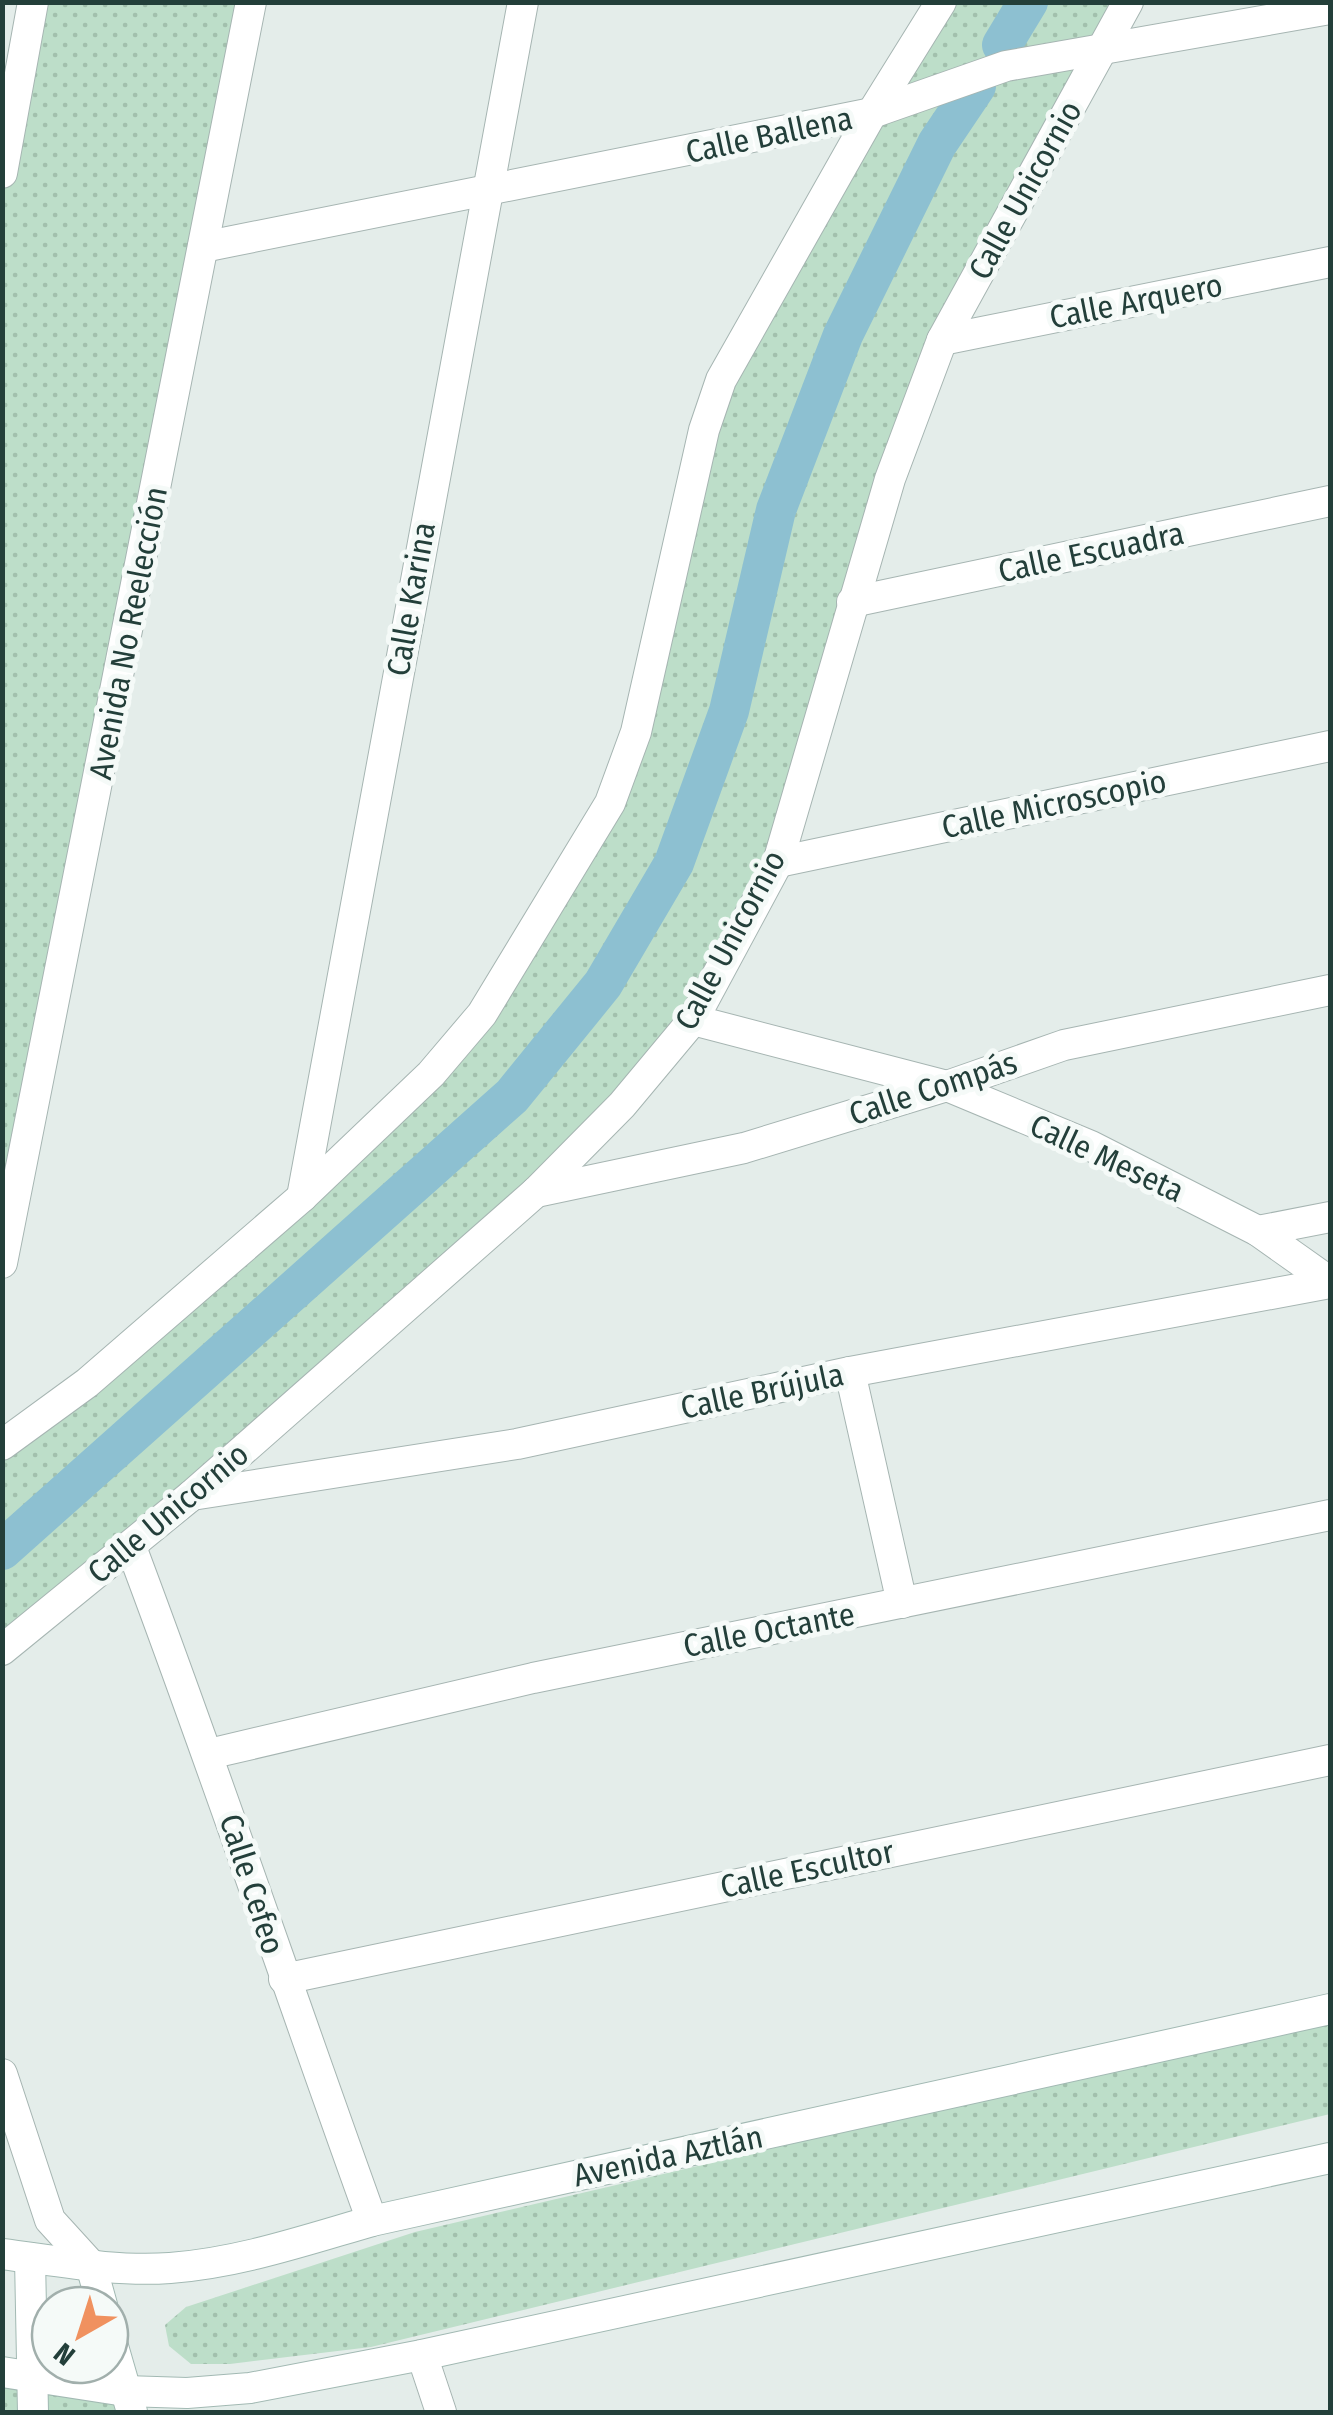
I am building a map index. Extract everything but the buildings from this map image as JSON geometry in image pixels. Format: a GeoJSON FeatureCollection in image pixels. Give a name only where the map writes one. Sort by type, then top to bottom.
{"type":"FeatureCollection","features":[{"type":"Feature","properties":{"kind":"street"},"geometry":{"type":"LineString","coordinates":[[2,173],[34,2]]}},
{"type":"Feature","properties":{"kind":"street","name":"Avenida No Reelección"},"geometry":{"type":"LineString","coordinates":[[2,1263],[250,2]]}},
{"type":"Feature","properties":{"kind":"street","name":"Calle Karina"},"geometry":{"type":"LineString","coordinates":[[302,1197],[523,2]]}},
{"type":"Feature","properties":{"kind":"street"},"geometry":{"type":"LineString","coordinates":[[2,1445],[87,1383],[302,1197],[431,1074],[482,1014],[610,803],[636,732],[704,430],[721,380],[872,114],[941,2]]}},
{"type":"Feature","properties":{"kind":"street","name":"Calle Unicornio"},"geometry":{"type":"LineString","coordinates":[[2,1650],[192,1495],[536,1192],[622,1105],[693,1020],[778,862],[890,479],[942,340],[1128,2]]}},
{"type":"Feature","properties":{"kind":"street","name":"Calle Ballena"},"geometry":{"type":"LineString","coordinates":[[203,247],[872,114],[1006,66],[1330,9]]}},
{"type":"Feature","properties":{"kind":"street","name":"Calle Arquero"},"geometry":{"type":"LineString","coordinates":[[942,340],[1330,262]]}},
{"type":"Feature","properties":{"kind":"street","name":"Calle Escuadra"},"geometry":{"type":"LineString","coordinates":[[852,602],[1330,501]]}},
{"type":"Feature","properties":{"kind":"street","name":"Calle Microscopio"},"geometry":{"type":"LineString","coordinates":[[778,862],[1330,746]]}},
{"type":"Feature","properties":{"kind":"street","name":"Calle Compás"},"geometry":{"type":"LineString","coordinates":[[536,1192],[744,1148],[947,1086],[1064,1044],[1330,990]]}},
{"type":"Feature","properties":{"kind":"street","name":"Calle Meseta"},"geometry":{"type":"LineString","coordinates":[[693,1020],[947,1086],[1091,1146],[1258,1231],[1330,1283]]}},
{"type":"Feature","properties":{"kind":"street"},"geometry":{"type":"LineString","coordinates":[[1258,1231],[1330,1218]]}},
{"type":"Feature","properties":{"kind":"street","name":"Calle Brújula"},"geometry":{"type":"LineString","coordinates":[[192,1495],[518,1444],[850,1372],[1330,1283]]}},
{"type":"Feature","properties":{"kind":"street"},"geometry":{"type":"LineString","coordinates":[[850,1372],[902,1603]]}},
{"type":"Feature","properties":{"kind":"street","name":"Calle Octante"},"geometry":{"type":"LineString","coordinates":[[209,1754],[533,1678],[1330,1515]]}},
{"type":"Feature","properties":{"kind":"street","name":"Calle Cefeo"},"geometry":{"type":"LineString","coordinates":[[131,1547],[209,1754],[284,1979],[372,2222]]}},
{"type":"Feature","properties":{"kind":"street","name":"Calle Escultor"},"geometry":{"type":"LineString","coordinates":[[284,1979],[1330,1760]]}},
{"type":"Feature","properties":{"kind":"street","name":"Avenida Aztlán"},"geometry":{"type":"LineString","coordinates":[[16,2256],[91,2266],[170,2268],[257,2254],[372,2222],[1330,2009]]}},
{"type":"Feature","properties":{"kind":"street"},"geometry":{"type":"LineString","coordinates":[[2,2074],[50,2220],[91,2266],[96,2285]]}},
{"type":"Feature","properties":{"kind":"street"},"geometry":{"type":"LineString","coordinates":[[18,2374],[128,2402],[187,2392],[250,2388],[422,2355],[1330,2158]]}},
{"type":"Feature","properties":{"kind":"street"},"geometry":{"type":"LineString","coordinates":[[33,2412],[18,2374],[16,2256],[50,2220]]}},
{"type":"Feature","properties":{"kind":"street"},"geometry":{"type":"LineString","coordinates":[[422,2355],[441,2412]]}},
{"type":"Feature","properties":{"kind":"green space"},"geometry":{"type":"Polygon","coordinates":[[[33,3],[245,3],[3,1254],[2,173],[33,3]]]}},
{"type":"Feature","properties":{"kind":"green space"},"geometry":{"type":"Polygon","coordinates":[[[941,3],[1128,3],[942,340],[778,862],[622,1105],[3,1650],[3,1445],[431,1074],[610,803],[704,430],[941,3]]]}},
{"type":"Feature","properties":{"kind":"green space"},"geometry":{"type":"Polygon","coordinates":[[[1330,2018],[1330,2114],[371,2347],[230,2364],[191,2364],[169,2346],[165,2325],[186,2307],[415,2232],[1330,2018]]]}},
{"type":"Feature","properties":{"kind":"green space"},"geometry":{"type":"Polygon","coordinates":[[[2,2372],[30,2376],[30,2385],[86,2385],[125,2391],[132,2412],[3,2412],[2,2372]]]}},
{"type":"Feature","properties":{"kind":"waterway"},"geometry":{"type":"LineString","coordinates":[[1002,45],[1028,2]]}},
{"type":"Feature","properties":{"kind":"waterway"},"geometry":{"type":"LineString","coordinates":[[2,1550],[512,1096],[603,984],[674,863],[729,711],[776,510],[843,335],[937,144],[976,86]]}}]}
